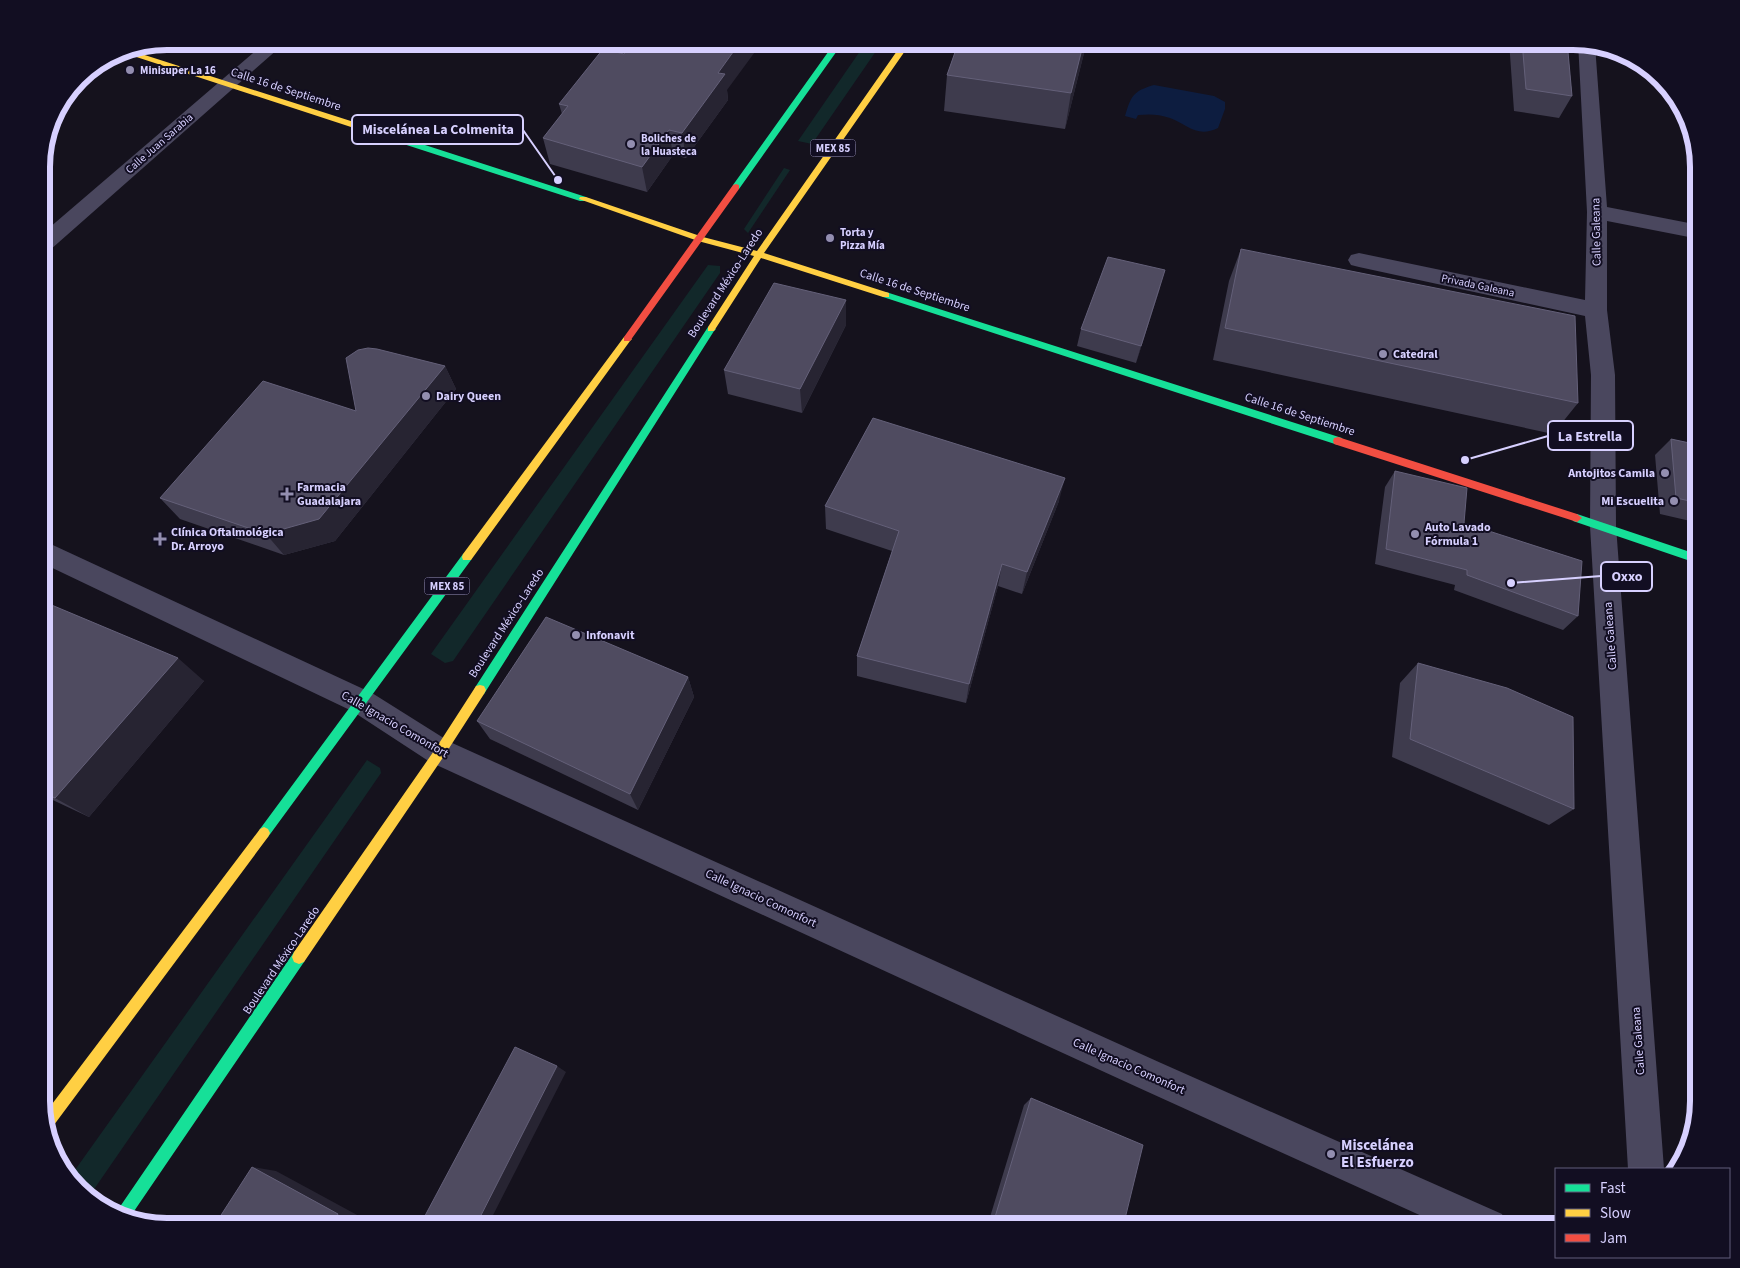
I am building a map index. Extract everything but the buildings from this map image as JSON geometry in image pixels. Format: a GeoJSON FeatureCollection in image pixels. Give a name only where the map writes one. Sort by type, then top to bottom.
{"type":"FeatureCollection","features":[{"type":"Feature","properties":{"kind":"main road","name":"MEX 85"},"geometry":{"type":"LineString","coordinates":[[51,1117],[362,702],[701,238],[834,50]]}},
{"type":"Feature","properties":{"kind":"main road","name":"Boulevard México-Laredo"},"geometry":{"type":"LineString","coordinates":[[125,1210],[440,752],[759,254],[902,50]]}},
{"type":"Feature","properties":{"kind":"main road","name":"Calle 16 de Septiembre"},"geometry":{"type":"LineString","coordinates":[[135,55],[527,180],[701,238],[759,254],[1603,526],[1690,557]]}},
{"type":"Feature","properties":{"kind":"street","name":"Calle Juan Sarabia"},"geometry":{"type":"LineString","coordinates":[[50,238],[267,50]]}},
{"type":"Feature","properties":{"kind":"street","name":"Calle Galeana"},"geometry":{"type":"LineString","coordinates":[[1587,51],[1597,212],[1596,310],[1603,375],[1603,526],[1646,1168]]}},
{"type":"Feature","properties":{"kind":"street"},"geometry":{"type":"LineString","coordinates":[[1597,212],[1690,230]]}},
{"type":"Feature","properties":{"kind":"street","name":"Privada Galeana"},"geometry":{"type":"LineString","coordinates":[[1359,260],[1596,310]]}},
{"type":"Feature","properties":{"kind":"street","name":"Calle Ignacio Comonfort"},"geometry":{"type":"LineString","coordinates":[[50,555],[362,702],[440,752],[1131,1067],[1469,1218]]}},
{"type":"Feature","properties":{"kind":"green space"},"geometry":{"type":"Polygon","coordinates":[[[861,50],[877,50],[812,144],[798,141],[861,50]]]}},
{"type":"Feature","properties":{"kind":"green space"},"geometry":{"type":"Polygon","coordinates":[[[784,168],[790,170],[748,233],[744,229],[784,168]]]}},
{"type":"Feature","properties":{"kind":"green space"},"geometry":{"type":"Polygon","coordinates":[[[708,265],[720,266],[720,273],[453,661],[445,663],[431,654],[708,265]]]}},
{"type":"Feature","properties":{"kind":"green space"},"geometry":{"type":"Polygon","coordinates":[[[367,760],[380,768],[381,773],[93,1191],[74,1171],[367,760]]]}},
{"type":"Feature","properties":{"kind":"water"},"geometry":{"type":"Polygon","coordinates":[[[1154,85],[1214,96],[1225,102],[1225,109],[1218,128],[1204,132],[1162,116],[1138,115],[1136,119],[1125,116],[1134,95],[1154,85]]]}},
{"type":"Feature","properties":{"kind":"traffic: fast"},"geometry":{"type":"LineString","coordinates":[[736,187],[834,50]]}},
{"type":"Feature","properties":{"kind":"traffic: fast"},"geometry":{"type":"LineString","coordinates":[[354,125],[583,199]]}},
{"type":"Feature","properties":{"kind":"traffic: fast"},"geometry":{"type":"LineString","coordinates":[[886,295],[1338,441]]}},
{"type":"Feature","properties":{"kind":"traffic: fast"},"geometry":{"type":"LineString","coordinates":[[480,690],[711,329]]}},
{"type":"Feature","properties":{"kind":"traffic: fast"},"geometry":{"type":"LineString","coordinates":[[1577,518],[1690,557]]}},
{"type":"Feature","properties":{"kind":"traffic: fast"},"geometry":{"type":"LineString","coordinates":[[264,833],[467,557]]}},
{"type":"Feature","properties":{"kind":"traffic: fast"},"geometry":{"type":"LineString","coordinates":[[125,1210],[299,957]]}},
{"type":"Feature","properties":{"kind":"traffic: slow"},"geometry":{"type":"LineString","coordinates":[[711,329],[759,254],[902,50]]}},
{"type":"Feature","properties":{"kind":"traffic: slow"},"geometry":{"type":"LineString","coordinates":[[135,54],[354,125]]}},
{"type":"Feature","properties":{"kind":"traffic: slow"},"geometry":{"type":"LineString","coordinates":[[583,199],[701,239],[759,254],[886,295]]}},
{"type":"Feature","properties":{"kind":"traffic: slow"},"geometry":{"type":"LineString","coordinates":[[467,557],[627,339]]}},
{"type":"Feature","properties":{"kind":"traffic: slow"},"geometry":{"type":"LineString","coordinates":[[299,957],[440,752],[480,690]]}},
{"type":"Feature","properties":{"kind":"traffic: slow"},"geometry":{"type":"LineString","coordinates":[[51,1117],[264,833]]}},
{"type":"Feature","properties":{"kind":"traffic: jam"},"geometry":{"type":"LineString","coordinates":[[627,339],[736,187]]}},
{"type":"Feature","properties":{"kind":"traffic: jam"},"geometry":{"type":"LineString","coordinates":[[1338,441],[1577,518]]}},
{"type":"Feature","properties":{"kind":"place","name":"Minisuper La 16"},"geometry":{"type":"Point","coordinates":[130,70]}},
{"type":"Feature","properties":{"kind":"place","name":"Boliches de la Huasteca"},"geometry":{"type":"Point","coordinates":[631,144]}},
{"type":"Feature","properties":{"kind":"place","name":"Miscelánea La Colmenita"},"geometry":{"type":"Point","coordinates":[558,180]}},
{"type":"Feature","properties":{"kind":"place","name":"Torta y Pizza Mía"},"geometry":{"type":"Point","coordinates":[830,238]}},
{"type":"Feature","properties":{"kind":"place","name":"Catedral"},"geometry":{"type":"Point","coordinates":[1383,354]}},
{"type":"Feature","properties":{"kind":"place","name":"Dairy Queen"},"geometry":{"type":"Point","coordinates":[426,396]}},
{"type":"Feature","properties":{"kind":"place","name":"La Estrella"},"geometry":{"type":"Point","coordinates":[1465,460]}},
{"type":"Feature","properties":{"kind":"place","name":"Antojitos Camila"},"geometry":{"type":"Point","coordinates":[1665,473]}},
{"type":"Feature","properties":{"kind":"place","name":"Farmacia Guadalajara"},"geometry":{"type":"Point","coordinates":[287,494]}},
{"type":"Feature","properties":{"kind":"place","name":"Mi Escuelita"},"geometry":{"type":"Point","coordinates":[1674,501]}},
{"type":"Feature","properties":{"kind":"place","name":"Auto Lavado Fórmula 1"},"geometry":{"type":"Point","coordinates":[1415,534]}},
{"type":"Feature","properties":{"kind":"place","name":"Clínica Oftalmológica Dr. Arroyo"},"geometry":{"type":"Point","coordinates":[160,539]}},
{"type":"Feature","properties":{"kind":"place","name":"Oxxo"},"geometry":{"type":"Point","coordinates":[1511,583]}},
{"type":"Feature","properties":{"kind":"place","name":"Infonavit"},"geometry":{"type":"Point","coordinates":[576,635]}},
{"type":"Feature","properties":{"kind":"place","name":"Miscelánea El Esfuerzo"},"geometry":{"type":"Point","coordinates":[1331,1154]}}]}
